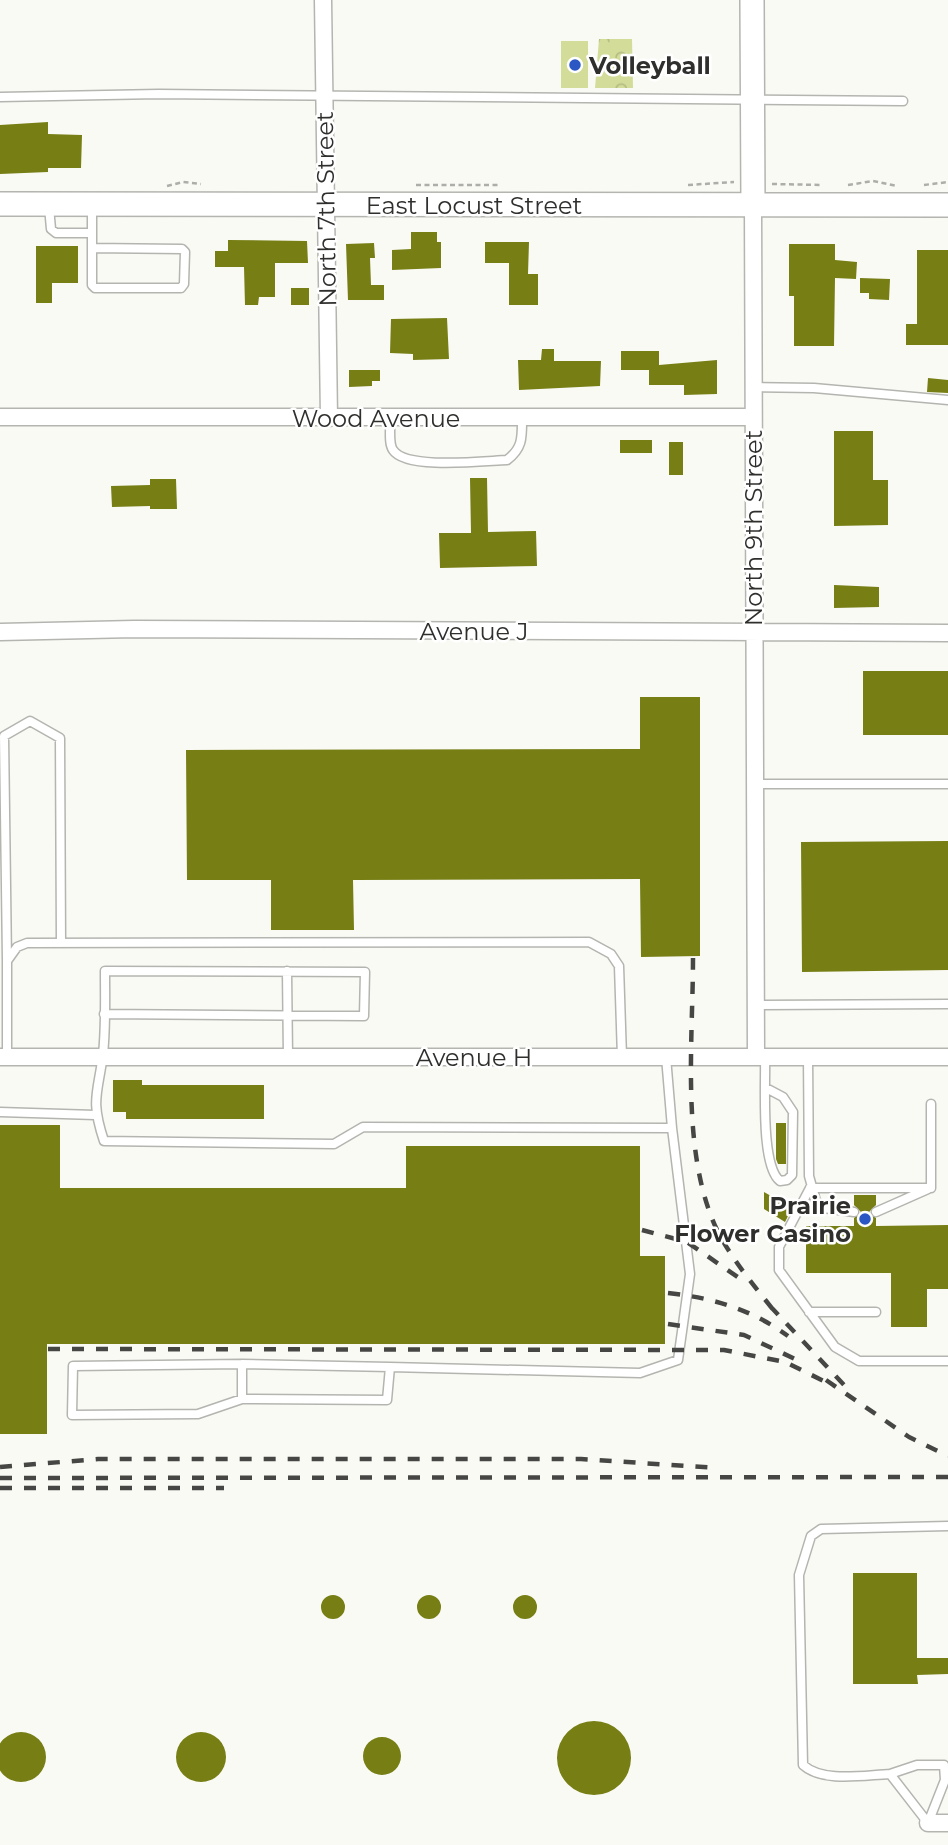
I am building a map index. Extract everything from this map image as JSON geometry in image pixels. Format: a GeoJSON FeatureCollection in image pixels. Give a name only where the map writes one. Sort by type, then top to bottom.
{"type":"FeatureCollection","features":[{"type":"Feature","properties":{"kind":"main road","name":"North 9th Street"},"geometry":{"type":"LineString","coordinates":[[752,0],[752,193]]}},
{"type":"Feature","properties":{"kind":"main road","name":"East Locust Street"},"geometry":{"type":"LineString","coordinates":[[0,204],[326,204],[752,193],[948,205]]}},
{"type":"Feature","properties":{"kind":"street","name":"North 7th Street"},"geometry":{"type":"LineString","coordinates":[[323,0],[329,418]]}},
{"type":"Feature","properties":{"kind":"street","name":"North 9th Street"},"geometry":{"type":"LineString","coordinates":[[752,193],[755,1005],[760,1056]]}},
{"type":"Feature","properties":{"kind":"street","name":"Wood Avenue"},"geometry":{"type":"LineString","coordinates":[[0,417],[752,417]]}},
{"type":"Feature","properties":{"kind":"street","name":"Avenue J"},"geometry":{"type":"LineString","coordinates":[[0,632],[148,629],[948,633]]}},
{"type":"Feature","properties":{"kind":"street","name":"Avenue H"},"geometry":{"type":"LineString","coordinates":[[3,1057],[948,1057]]}},
{"type":"Feature","properties":{"kind":"street"},"geometry":{"type":"LineString","coordinates":[[928,1823],[948,1823]]}},
{"type":"Feature","properties":{"kind":"lane"},"geometry":{"type":"LineString","coordinates":[[0,97],[159,94],[903,101]]}},
{"type":"Feature","properties":{"kind":"lane"},"geometry":{"type":"LineString","coordinates":[[49,204],[51,229],[56,233],[92,233]]}},
{"type":"Feature","properties":{"kind":"lane"},"geometry":{"type":"LineString","coordinates":[[92,205],[92,233],[92,248],[92,285],[95,288],[181,288],[184,284],[185,252],[182,248],[92,248]]}},
{"type":"Feature","properties":{"kind":"lane"},"geometry":{"type":"LineString","coordinates":[[752,387],[814,388],[948,400]]}},
{"type":"Feature","properties":{"kind":"lane"},"geometry":{"type":"LineString","coordinates":[[390,418],[391,448],[400,458],[417,462],[507,460],[518,452],[522,441],[522,418]]}},
{"type":"Feature","properties":{"kind":"lane"},"geometry":{"type":"LineString","coordinates":[[3,1057],[7,961],[4,736],[30,721],[60,738],[61,943]]}},
{"type":"Feature","properties":{"kind":"lane"},"geometry":{"type":"LineString","coordinates":[[754,784],[948,784]]}},
{"type":"Feature","properties":{"kind":"lane"},"geometry":{"type":"LineString","coordinates":[[7,961],[17,947],[27,943],[589,942],[611,954],[619,965],[622,1056]]}},
{"type":"Feature","properties":{"kind":"lane"},"geometry":{"type":"LineString","coordinates":[[104,1014],[364,1016],[365,972],[105,971],[103,1056],[96,1083],[95,1115],[104,1141],[334,1144],[363,1127],[672,1128]]}},
{"type":"Feature","properties":{"kind":"lane"},"geometry":{"type":"LineString","coordinates":[[287,971],[288,1057]]}},
{"type":"Feature","properties":{"kind":"lane"},"geometry":{"type":"LineString","coordinates":[[755,1005],[948,1004]]}},
{"type":"Feature","properties":{"kind":"lane"},"geometry":{"type":"LineString","coordinates":[[390,1367],[387,1400],[242,1399],[198,1414],[72,1415],[73,1366],[242,1364],[390,1367],[640,1373],[678,1360],[690,1274],[666,1056]]}},
{"type":"Feature","properties":{"kind":"lane"},"geometry":{"type":"LineString","coordinates":[[760,1056],[766,1088],[771,1170],[780,1181],[787,1180],[792,1175],[793,1111],[783,1097],[766,1088]]}},
{"type":"Feature","properties":{"kind":"lane"},"geometry":{"type":"LineString","coordinates":[[808,1056],[810,1188],[779,1247],[779,1270],[835,1347],[859,1361],[948,1361]]}},
{"type":"Feature","properties":{"kind":"lane"},"geometry":{"type":"LineString","coordinates":[[930,1104],[931,1188]]}},
{"type":"Feature","properties":{"kind":"lane"},"geometry":{"type":"LineString","coordinates":[[0,1112],[95,1115]]}},
{"type":"Feature","properties":{"kind":"lane"},"geometry":{"type":"LineString","coordinates":[[810,1188],[931,1188]]}},
{"type":"Feature","properties":{"kind":"lane"},"geometry":{"type":"LineString","coordinates":[[810,1188],[823,1208],[855,1212]]}},
{"type":"Feature","properties":{"kind":"lane"},"geometry":{"type":"LineString","coordinates":[[876,1212],[931,1188]]}},
{"type":"Feature","properties":{"kind":"lane"},"geometry":{"type":"LineString","coordinates":[[809,1312],[876,1312]]}},
{"type":"Feature","properties":{"kind":"lane"},"geometry":{"type":"LineString","coordinates":[[242,1364],[242,1399]]}},
{"type":"Feature","properties":{"kind":"lane"},"geometry":{"type":"LineString","coordinates":[[890,1774],[928,1823],[946,1780],[944,1765],[917,1765],[890,1774],[825,1775],[810,1771],[803,1765],[799,1575],[811,1536],[821,1529],[948,1526]]}},
{"type":"Feature","properties":{"kind":"path"},"geometry":{"type":"LineString","coordinates":[[837,187],[873,181],[901,186]]}},
{"type":"Feature","properties":{"kind":"path"},"geometry":{"type":"LineString","coordinates":[[914,186],[948,182]]}},
{"type":"Feature","properties":{"kind":"path"},"geometry":{"type":"LineString","coordinates":[[752,193],[780,185],[812,183],[825,187]]}},
{"type":"Feature","properties":{"kind":"green space"},"geometry":{"type":"Polygon","coordinates":[[[599,39],[632,39],[633,88],[595,88],[599,39]]]}},
{"type":"Feature","properties":{"kind":"green space","name":"Volleyball"},"geometry":{"type":"Polygon","coordinates":[[[561,41],[588,41],[588,88],[561,88],[561,41]]]}},
{"type":"Feature","properties":{"kind":"building"},"geometry":{"type":"Polygon","coordinates":[[[48,122],[48,134],[82,135],[81,168],[48,168],[48,172],[0,174],[0,125],[48,122]]]}},
{"type":"Feature","properties":{"kind":"building"},"geometry":{"type":"Polygon","coordinates":[[[411,232],[437,232],[437,242],[441,242],[441,268],[392,270],[392,250],[411,249],[411,232]]]}},
{"type":"Feature","properties":{"kind":"building"},"geometry":{"type":"Polygon","coordinates":[[[228,240],[307,241],[308,263],[275,263],[275,297],[259,297],[258,305],[245,305],[244,267],[215,267],[215,251],[228,251],[228,240]]]}},
{"type":"Feature","properties":{"kind":"building"},"geometry":{"type":"Polygon","coordinates":[[[485,242],[529,242],[528,274],[538,274],[538,305],[509,305],[509,263],[485,263],[485,242]]]}},
{"type":"Feature","properties":{"kind":"building"},"geometry":{"type":"Polygon","coordinates":[[[374,243],[375,258],[370,258],[371,285],[384,285],[384,300],[348,300],[346,244],[374,243]]]}},
{"type":"Feature","properties":{"kind":"building"},"geometry":{"type":"Polygon","coordinates":[[[789,244],[835,244],[835,260],[857,262],[856,279],[835,278],[834,346],[794,346],[794,296],[789,296],[789,244]]]}},
{"type":"Feature","properties":{"kind":"building"},"geometry":{"type":"Polygon","coordinates":[[[36,246],[78,246],[78,283],[52,283],[52,303],[36,303],[36,246]]]}},
{"type":"Feature","properties":{"kind":"building"},"geometry":{"type":"Polygon","coordinates":[[[917,250],[948,250],[948,345],[906,345],[906,324],[917,324],[917,250]]]}},
{"type":"Feature","properties":{"kind":"building"},"geometry":{"type":"Polygon","coordinates":[[[860,278],[890,279],[889,300],[869,299],[869,293],[860,293],[860,278]]]}},
{"type":"Feature","properties":{"kind":"building"},"geometry":{"type":"Polygon","coordinates":[[[291,288],[309,288],[309,305],[291,305],[291,288]]]}},
{"type":"Feature","properties":{"kind":"building"},"geometry":{"type":"Polygon","coordinates":[[[447,318],[449,359],[413,360],[413,354],[390,353],[391,319],[447,318]]]}},
{"type":"Feature","properties":{"kind":"building"},"geometry":{"type":"Polygon","coordinates":[[[542,349],[554,349],[554,361],[601,361],[600,386],[519,390],[518,360],[541,360],[542,349]]]}},
{"type":"Feature","properties":{"kind":"building"},"geometry":{"type":"Polygon","coordinates":[[[621,351],[659,351],[659,365],[717,360],[717,394],[684,395],[684,385],[649,385],[649,370],[621,370],[621,351]]]}},
{"type":"Feature","properties":{"kind":"building"},"geometry":{"type":"Polygon","coordinates":[[[349,370],[380,370],[380,381],[372,381],[372,386],[349,387],[349,370]]]}},
{"type":"Feature","properties":{"kind":"building"},"geometry":{"type":"Polygon","coordinates":[[[928,378],[948,380],[948,393],[927,392],[928,378]]]}},
{"type":"Feature","properties":{"kind":"building"},"geometry":{"type":"Polygon","coordinates":[[[834,431],[873,431],[873,480],[888,480],[888,525],[834,526],[834,431]]]}},
{"type":"Feature","properties":{"kind":"building"},"geometry":{"type":"Polygon","coordinates":[[[620,440],[652,440],[652,453],[620,453],[620,440]]]}},
{"type":"Feature","properties":{"kind":"building"},"geometry":{"type":"Polygon","coordinates":[[[669,442],[683,442],[683,475],[669,475],[669,442]]]}},
{"type":"Feature","properties":{"kind":"building"},"geometry":{"type":"Polygon","coordinates":[[[470,478],[487,478],[488,532],[536,531],[537,566],[440,568],[439,533],[471,533],[470,478]]]}},
{"type":"Feature","properties":{"kind":"building"},"geometry":{"type":"Polygon","coordinates":[[[150,479],[176,479],[177,509],[150,509],[150,506],[112,507],[111,486],[150,485],[150,479]]]}},
{"type":"Feature","properties":{"kind":"building"},"geometry":{"type":"Polygon","coordinates":[[[834,585],[879,587],[879,607],[834,608],[834,585]]]}},
{"type":"Feature","properties":{"kind":"building"},"geometry":{"type":"Polygon","coordinates":[[[863,671],[948,671],[948,735],[863,735],[863,671]]]}},
{"type":"Feature","properties":{"kind":"building"},"geometry":{"type":"Polygon","coordinates":[[[640,697],[700,697],[700,956],[641,957],[640,879],[353,880],[354,930],[271,930],[271,880],[187,880],[186,750],[640,749],[640,697]]]}},
{"type":"Feature","properties":{"kind":"building"},"geometry":{"type":"Polygon","coordinates":[[[948,841],[948,970],[802,972],[801,842],[948,841]]]}},
{"type":"Feature","properties":{"kind":"building"},"geometry":{"type":"Polygon","coordinates":[[[113,1080],[142,1080],[142,1085],[264,1085],[264,1119],[126,1119],[126,1112],[113,1112],[113,1080]]]}},
{"type":"Feature","properties":{"kind":"building"},"geometry":{"type":"Polygon","coordinates":[[[776,1123],[786,1123],[786,1164],[778,1164],[776,1159],[776,1123]]]}},
{"type":"Feature","properties":{"kind":"building"},"geometry":{"type":"Polygon","coordinates":[[[0,1125],[60,1125],[60,1188],[406,1188],[406,1146],[640,1146],[640,1256],[665,1256],[665,1344],[47,1344],[47,1434],[0,1434],[0,1125]]]}},
{"type":"Feature","properties":{"kind":"building"},"geometry":{"type":"Polygon","coordinates":[[[764,1192],[792,1208],[785,1222],[764,1209],[764,1192]]]}},
{"type":"Feature","properties":{"kind":"building","name":"Prairie Flower Casino"},"geometry":{"type":"Polygon","coordinates":[[[854,1195],[876,1195],[876,1205],[869,1212],[876,1218],[876,1226],[948,1225],[948,1289],[927,1289],[927,1327],[891,1327],[891,1273],[806,1273],[806,1226],[854,1226],[854,1218],[861,1212],[854,1205],[854,1195]]]}},
{"type":"Feature","properties":{"kind":"building"},"geometry":{"type":"Polygon","coordinates":[[[853,1573],[917,1573],[917,1658],[948,1658],[948,1674],[917,1675],[918,1684],[853,1684],[853,1573]]]}},
{"type":"Feature","properties":{"kind":"building"},"geometry":{"type":"Polygon","coordinates":[[[333,1595],[342,1598],[345,1607],[342,1616],[333,1619],[324,1616],[321,1607],[324,1598],[333,1595]]]}},
{"type":"Feature","properties":{"kind":"building"},"geometry":{"type":"Polygon","coordinates":[[[429,1595],[440,1602],[441,1607],[434,1618],[429,1619],[418,1612],[417,1607],[424,1596],[429,1595]]]}},
{"type":"Feature","properties":{"kind":"building"},"geometry":{"type":"Polygon","coordinates":[[[525,1595],[536,1602],[537,1607],[530,1618],[525,1619],[514,1612],[513,1607],[520,1596],[525,1595]]]}},
{"type":"Feature","properties":{"kind":"building"},"geometry":{"type":"Polygon","coordinates":[[[587,1721],[601,1721],[615,1727],[625,1737],[631,1758],[625,1779],[615,1789],[601,1795],[587,1795],[573,1789],[563,1779],[557,1765],[557,1751],[563,1737],[573,1727],[587,1721]]]}},
{"type":"Feature","properties":{"kind":"building"},"geometry":{"type":"Polygon","coordinates":[[[21,1732],[39,1739],[46,1757],[39,1775],[21,1782],[3,1775],[-4,1757],[3,1739],[21,1732]]]}},
{"type":"Feature","properties":{"kind":"building"},"geometry":{"type":"Polygon","coordinates":[[[191,1733],[211,1733],[225,1747],[225,1767],[211,1781],[191,1781],[177,1767],[177,1747],[191,1733]]]}},
{"type":"Feature","properties":{"kind":"building"},"geometry":{"type":"Polygon","coordinates":[[[382,1737],[396,1742],[401,1756],[396,1770],[382,1775],[368,1770],[363,1756],[368,1742],[382,1737]]]}},
{"type":"Feature","properties":{"kind":"railway"},"geometry":{"type":"LineString","coordinates":[[693,958],[691,1099],[698,1170],[719,1234],[775,1312]]}},
{"type":"Feature","properties":{"kind":"railway"},"geometry":{"type":"LineString","coordinates":[[642,1230],[687,1242],[739,1278]]}},
{"type":"Feature","properties":{"kind":"railway"},"geometry":{"type":"LineString","coordinates":[[668,1293],[731,1306],[788,1336]]}},
{"type":"Feature","properties":{"kind":"railway"},"geometry":{"type":"LineString","coordinates":[[770,1306],[844,1385]]}},
{"type":"Feature","properties":{"kind":"railway"},"geometry":{"type":"LineString","coordinates":[[668,1324],[744,1335],[795,1359]]}},
{"type":"Feature","properties":{"kind":"railway"},"geometry":{"type":"LineString","coordinates":[[48,1349],[724,1350],[785,1362],[834,1386]]}},
{"type":"Feature","properties":{"kind":"railway"},"geometry":{"type":"LineString","coordinates":[[826,1380],[909,1437],[948,1456]]}},
{"type":"Feature","properties":{"kind":"railway"},"geometry":{"type":"LineString","coordinates":[[0,1467],[98,1459],[581,1459],[717,1468]]}},
{"type":"Feature","properties":{"kind":"railway"},"geometry":{"type":"LineString","coordinates":[[0,1478],[948,1477]]}},
{"type":"Feature","properties":{"kind":"railway"},"geometry":{"type":"LineString","coordinates":[[0,1488],[224,1488]]}},
{"type":"Feature","properties":{"kind":"place","name":"Volleyball"},"geometry":{"type":"Point","coordinates":[575,65]}},
{"type":"Feature","properties":{"kind":"place","name":"Prairie Flower Casino"},"geometry":{"type":"Point","coordinates":[865,1219]}}]}
